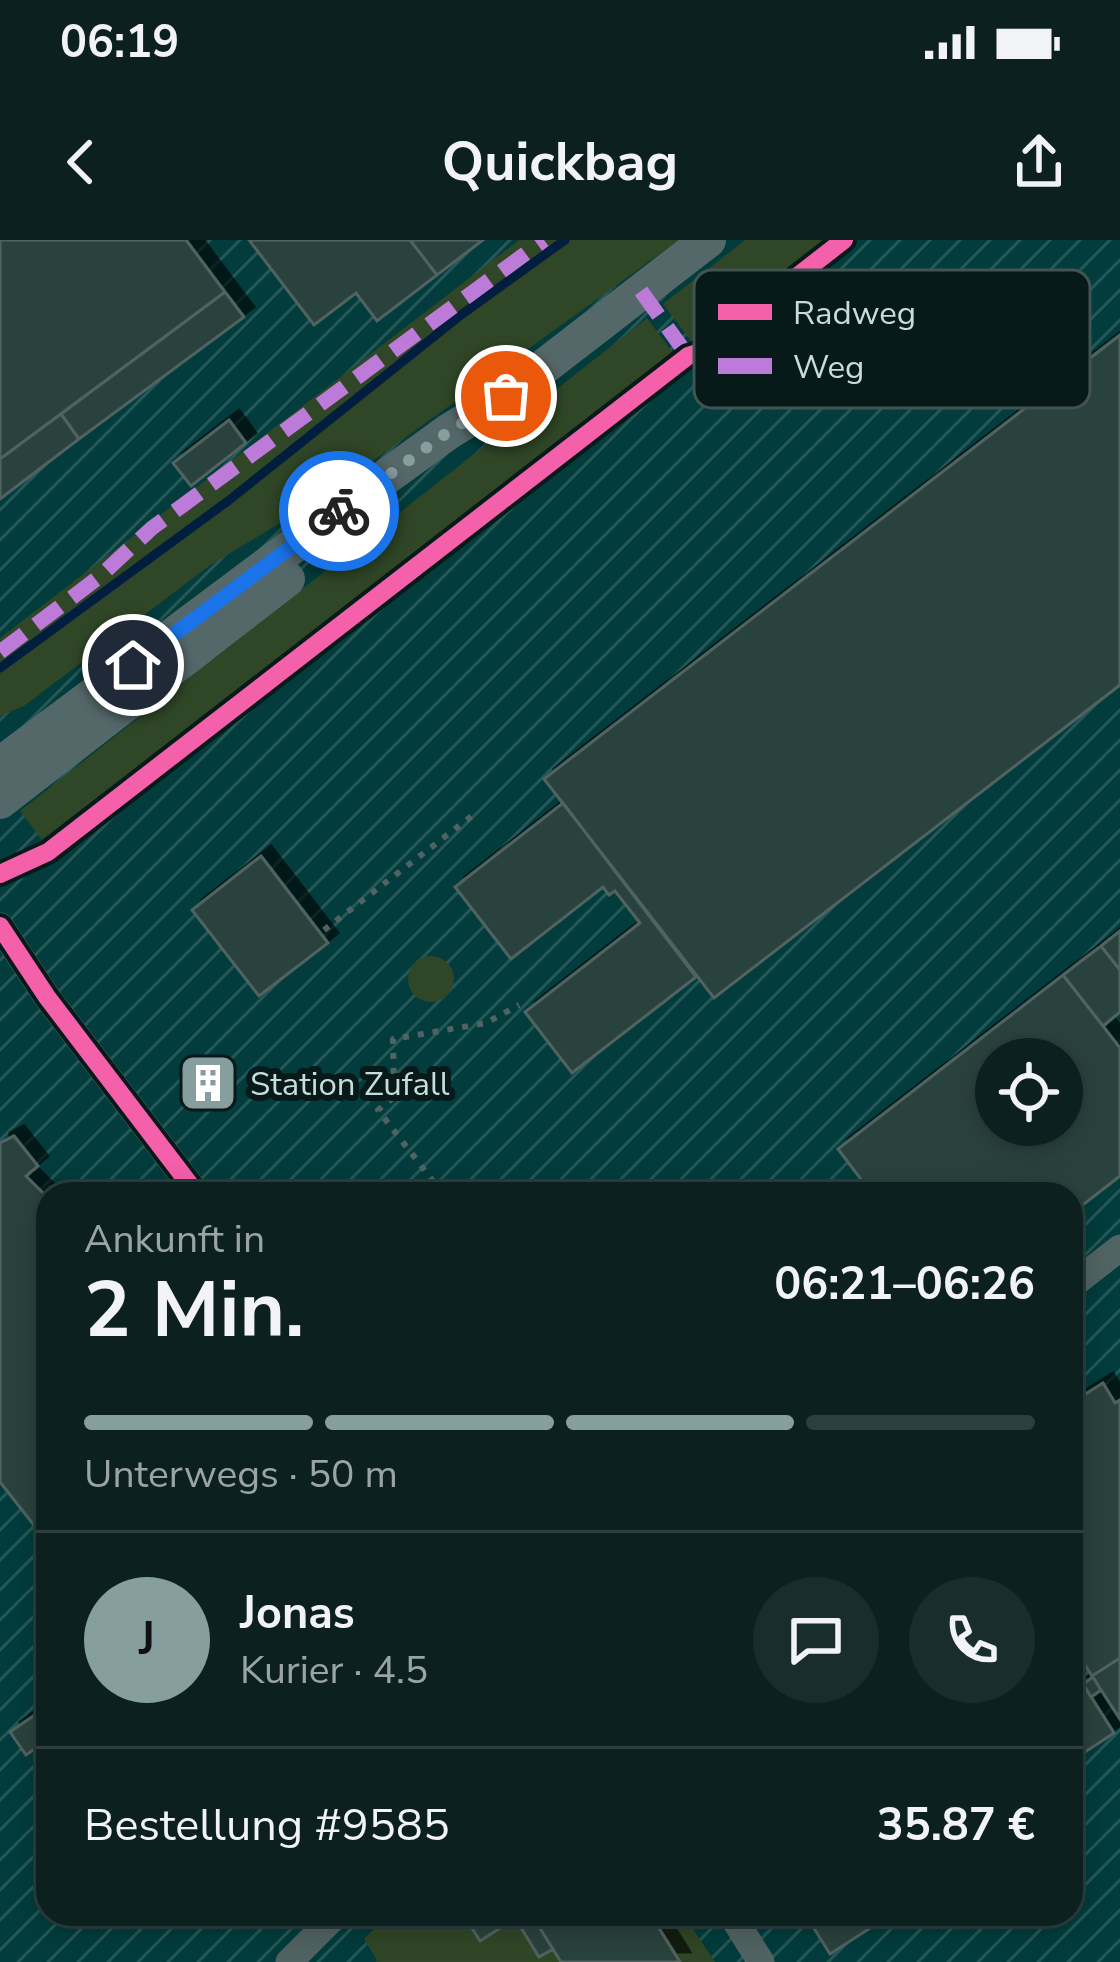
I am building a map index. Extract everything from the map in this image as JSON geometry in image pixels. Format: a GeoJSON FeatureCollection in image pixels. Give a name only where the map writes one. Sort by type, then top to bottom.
{"type":"FeatureCollection","features":[{"type":"Feature","properties":{"kind":"main road"},"geometry":{"type":"LineString","coordinates":[[0,801],[440,457],[506,396],[708,240]]}},
{"type":"Feature","properties":{"kind":"main road"},"geometry":{"type":"LineString","coordinates":[[0,765],[448,432],[506,396]]}},
{"type":"Feature","properties":{"kind":"main road"},"geometry":{"type":"LineString","coordinates":[[0,738],[60,720]]}},
{"type":"Feature","properties":{"kind":"street"},"geometry":{"type":"LineString","coordinates":[[0,926],[47,997],[187,1182]]}},
{"type":"Feature","properties":{"kind":"street"},"geometry":{"type":"LineString","coordinates":[[0,949],[47,997]]}},
{"type":"Feature","properties":{"kind":"street"},"geometry":{"type":"LineString","coordinates":[[1083,1277],[1120,1248]]}},
{"type":"Feature","properties":{"kind":"street"},"geometry":{"type":"LineString","coordinates":[[289,1962],[325,1926]]}},
{"type":"Feature","properties":{"kind":"street"},"geometry":{"type":"LineString","coordinates":[[738,1926],[761,1962]]}},
{"type":"Feature","properties":{"kind":"path"},"geometry":{"type":"LineString","coordinates":[[324,930],[472,815]]}},
{"type":"Feature","properties":{"kind":"path"},"geometry":{"type":"LineString","coordinates":[[434,1182],[378,1109],[394,1097],[393,1039],[486,1023],[519,1005]]}},
{"type":"Feature","properties":{"kind":"path"},"geometry":{"type":"LineString","coordinates":[[374,1126],[385,1118]]}},
{"type":"Feature","properties":{"kind":"path"},"geometry":{"type":"LineString","coordinates":[[426,1182],[431,1178]]}},
{"type":"Feature","properties":{"kind":"shaded area"},"geometry":{"type":"Polygon","coordinates":[[[0,240],[1120,240],[1120,1962],[0,1962],[0,240]]]}},
{"type":"Feature","properties":{"kind":"green space"},"geometry":{"type":"Polygon","coordinates":[[[519,240],[679,240],[323,497],[209,566],[24,706],[0,716],[0,638],[519,240]]]}},
{"type":"Feature","properties":{"kind":"green space"},"geometry":{"type":"Polygon","coordinates":[[[745,240],[831,240],[792,270],[707,270],[745,240]]]}},
{"type":"Feature","properties":{"kind":"green space"},"geometry":{"type":"Polygon","coordinates":[[[694,280],[694,345],[663,304],[694,280]]]}},
{"type":"Feature","properties":{"kind":"green space"},"geometry":{"type":"Polygon","coordinates":[[[647,318],[674,354],[42,840],[20,811],[647,318]]]}},
{"type":"Feature","properties":{"kind":"green space"},"geometry":{"type":"Polygon","coordinates":[[[431,956],[447,963],[454,979],[447,995],[431,1002],[415,995],[408,979],[415,963],[431,956]]]}},
{"type":"Feature","properties":{"kind":"green space"},"geometry":{"type":"Polygon","coordinates":[[[377,1926],[691,1926],[715,1962],[378,1962],[364,1939],[377,1926]]]}},
{"type":"Feature","properties":{"kind":"building"},"geometry":{"type":"Polygon","coordinates":[[[0,240],[186,240],[225,292],[0,459],[0,240]]]}},
{"type":"Feature","properties":{"kind":"building"},"geometry":{"type":"Polygon","coordinates":[[[249,240],[410,240],[437,275],[377,321],[356,293],[314,325],[249,240]]]}},
{"type":"Feature","properties":{"kind":"building"},"geometry":{"type":"Polygon","coordinates":[[[410,240],[483,240],[437,275],[410,240]]]}},
{"type":"Feature","properties":{"kind":"building"},"geometry":{"type":"Polygon","coordinates":[[[225,292],[244,317],[79,439],[61,414],[225,292]]]}},
{"type":"Feature","properties":{"kind":"building"},"geometry":{"type":"Polygon","coordinates":[[[1120,335],[1120,685],[714,998],[544,779],[1025,408],[1090,408],[1090,358],[1120,335]]]}},
{"type":"Feature","properties":{"kind":"building"},"geometry":{"type":"Polygon","coordinates":[[[61,414],[79,439],[0,499],[0,459],[61,414]]]}},
{"type":"Feature","properties":{"kind":"building"},"geometry":{"type":"Polygon","coordinates":[[[229,420],[246,443],[191,486],[173,463],[229,420]]]}},
{"type":"Feature","properties":{"kind":"building"},"geometry":{"type":"Polygon","coordinates":[[[563,803],[696,977],[572,1073],[525,1012],[640,923],[615,891],[609,895],[603,887],[511,959],[455,887],[563,803]]]}},
{"type":"Feature","properties":{"kind":"building"},"geometry":{"type":"Polygon","coordinates":[[[261,856],[328,943],[259,996],[192,910],[261,856]]]}},
{"type":"Feature","properties":{"kind":"building"},"geometry":{"type":"Polygon","coordinates":[[[1120,931],[1120,970],[1101,946],[1120,931]]]}},
{"type":"Feature","properties":{"kind":"building"},"geometry":{"type":"Polygon","coordinates":[[[1101,946],[1120,970],[1120,1012],[1103,1026],[1063,975],[1101,946]]]}},
{"type":"Feature","properties":{"kind":"building"},"geometry":{"type":"Polygon","coordinates":[[[1063,975],[1120,1048],[1120,1176],[1083,1205],[1083,1182],[863,1182],[838,1149],[975,1043],[975,1146],[1083,1146],[1083,1038],[982,1038],[1063,975]]]}},
{"type":"Feature","properties":{"kind":"building"},"geometry":{"type":"Polygon","coordinates":[[[14,1136],[38,1166],[26,1176],[36,1186],[36,1528],[0,1482],[0,1143],[14,1136]]]}},
{"type":"Feature","properties":{"kind":"building"},"geometry":{"type":"Polygon","coordinates":[[[1103,1383],[1115,1403],[1120,1400],[1120,1658],[1092,1676],[1083,1662],[1083,1396],[1103,1383]]]}},
{"type":"Feature","properties":{"kind":"building"},"geometry":{"type":"Polygon","coordinates":[[[1120,1658],[1120,1719],[1092,1676],[1120,1658]]]}},
{"type":"Feature","properties":{"kind":"building"},"geometry":{"type":"Polygon","coordinates":[[[1093,1677],[1101,1690],[1091,1697],[1083,1684],[1093,1677]]]}},
{"type":"Feature","properties":{"kind":"building"},"geometry":{"type":"Polygon","coordinates":[[[1083,1684],[1114,1733],[1083,1749],[1083,1684]]]}},
{"type":"Feature","properties":{"kind":"building"},"geometry":{"type":"Polygon","coordinates":[[[36,1714],[36,1748],[26,1755],[10,1732],[36,1714]]]}},
{"type":"Feature","properties":{"kind":"building"},"geometry":{"type":"Polygon","coordinates":[[[471,1926],[503,1926],[480,1941],[471,1926]]]}},
{"type":"Feature","properties":{"kind":"building"},"geometry":{"type":"Polygon","coordinates":[[[520,1926],[539,1926],[553,1949],[539,1957],[520,1926]]]}},
{"type":"Feature","properties":{"kind":"building"},"geometry":{"type":"Polygon","coordinates":[[[538,1926],[658,1926],[680,1962],[561,1962],[538,1926]]]}},
{"type":"Feature","properties":{"kind":"building"},"geometry":{"type":"Polygon","coordinates":[[[812,1926],[873,1926],[830,1954],[812,1926]]]}},
{"type":"Feature","properties":{"kind":"waterway"},"geometry":{"type":"LineString","coordinates":[[0,668],[228,501],[461,315],[565,240]]}},
{"type":"Feature","properties":{"kind":"marked path"},"geometry":{"type":"LineString","coordinates":[[0,652],[99,577],[152,528],[544,240]]}},
{"type":"Feature","properties":{"kind":"marked path"},"geometry":{"type":"LineString","coordinates":[[641,291],[688,356]]}},
{"type":"Feature","properties":{"kind":"cycle path"},"geometry":{"type":"LineString","coordinates":[[805,270],[844,240]]}},
{"type":"Feature","properties":{"kind":"cycle path"},"geometry":{"type":"LineString","coordinates":[[0,874],[48,852],[694,354]]}},
{"type":"Feature","properties":{"kind":"cycle path"},"geometry":{"type":"LineString","coordinates":[[0,926],[47,997],[188,1182]]}},
{"type":"Feature","properties":{"kind":"way so far"},"geometry":{"type":"LineString","coordinates":[[339,511],[506,396]]}},
{"type":"Feature","properties":{"kind":"place","name":"Station Zufall"},"geometry":{"type":"Point","coordinates":[208,1083]}},
{"type":"Feature","properties":{"kind":"route"},"geometry":{"type":"LineString","coordinates":[[133,665],[339,511]]}}]}
